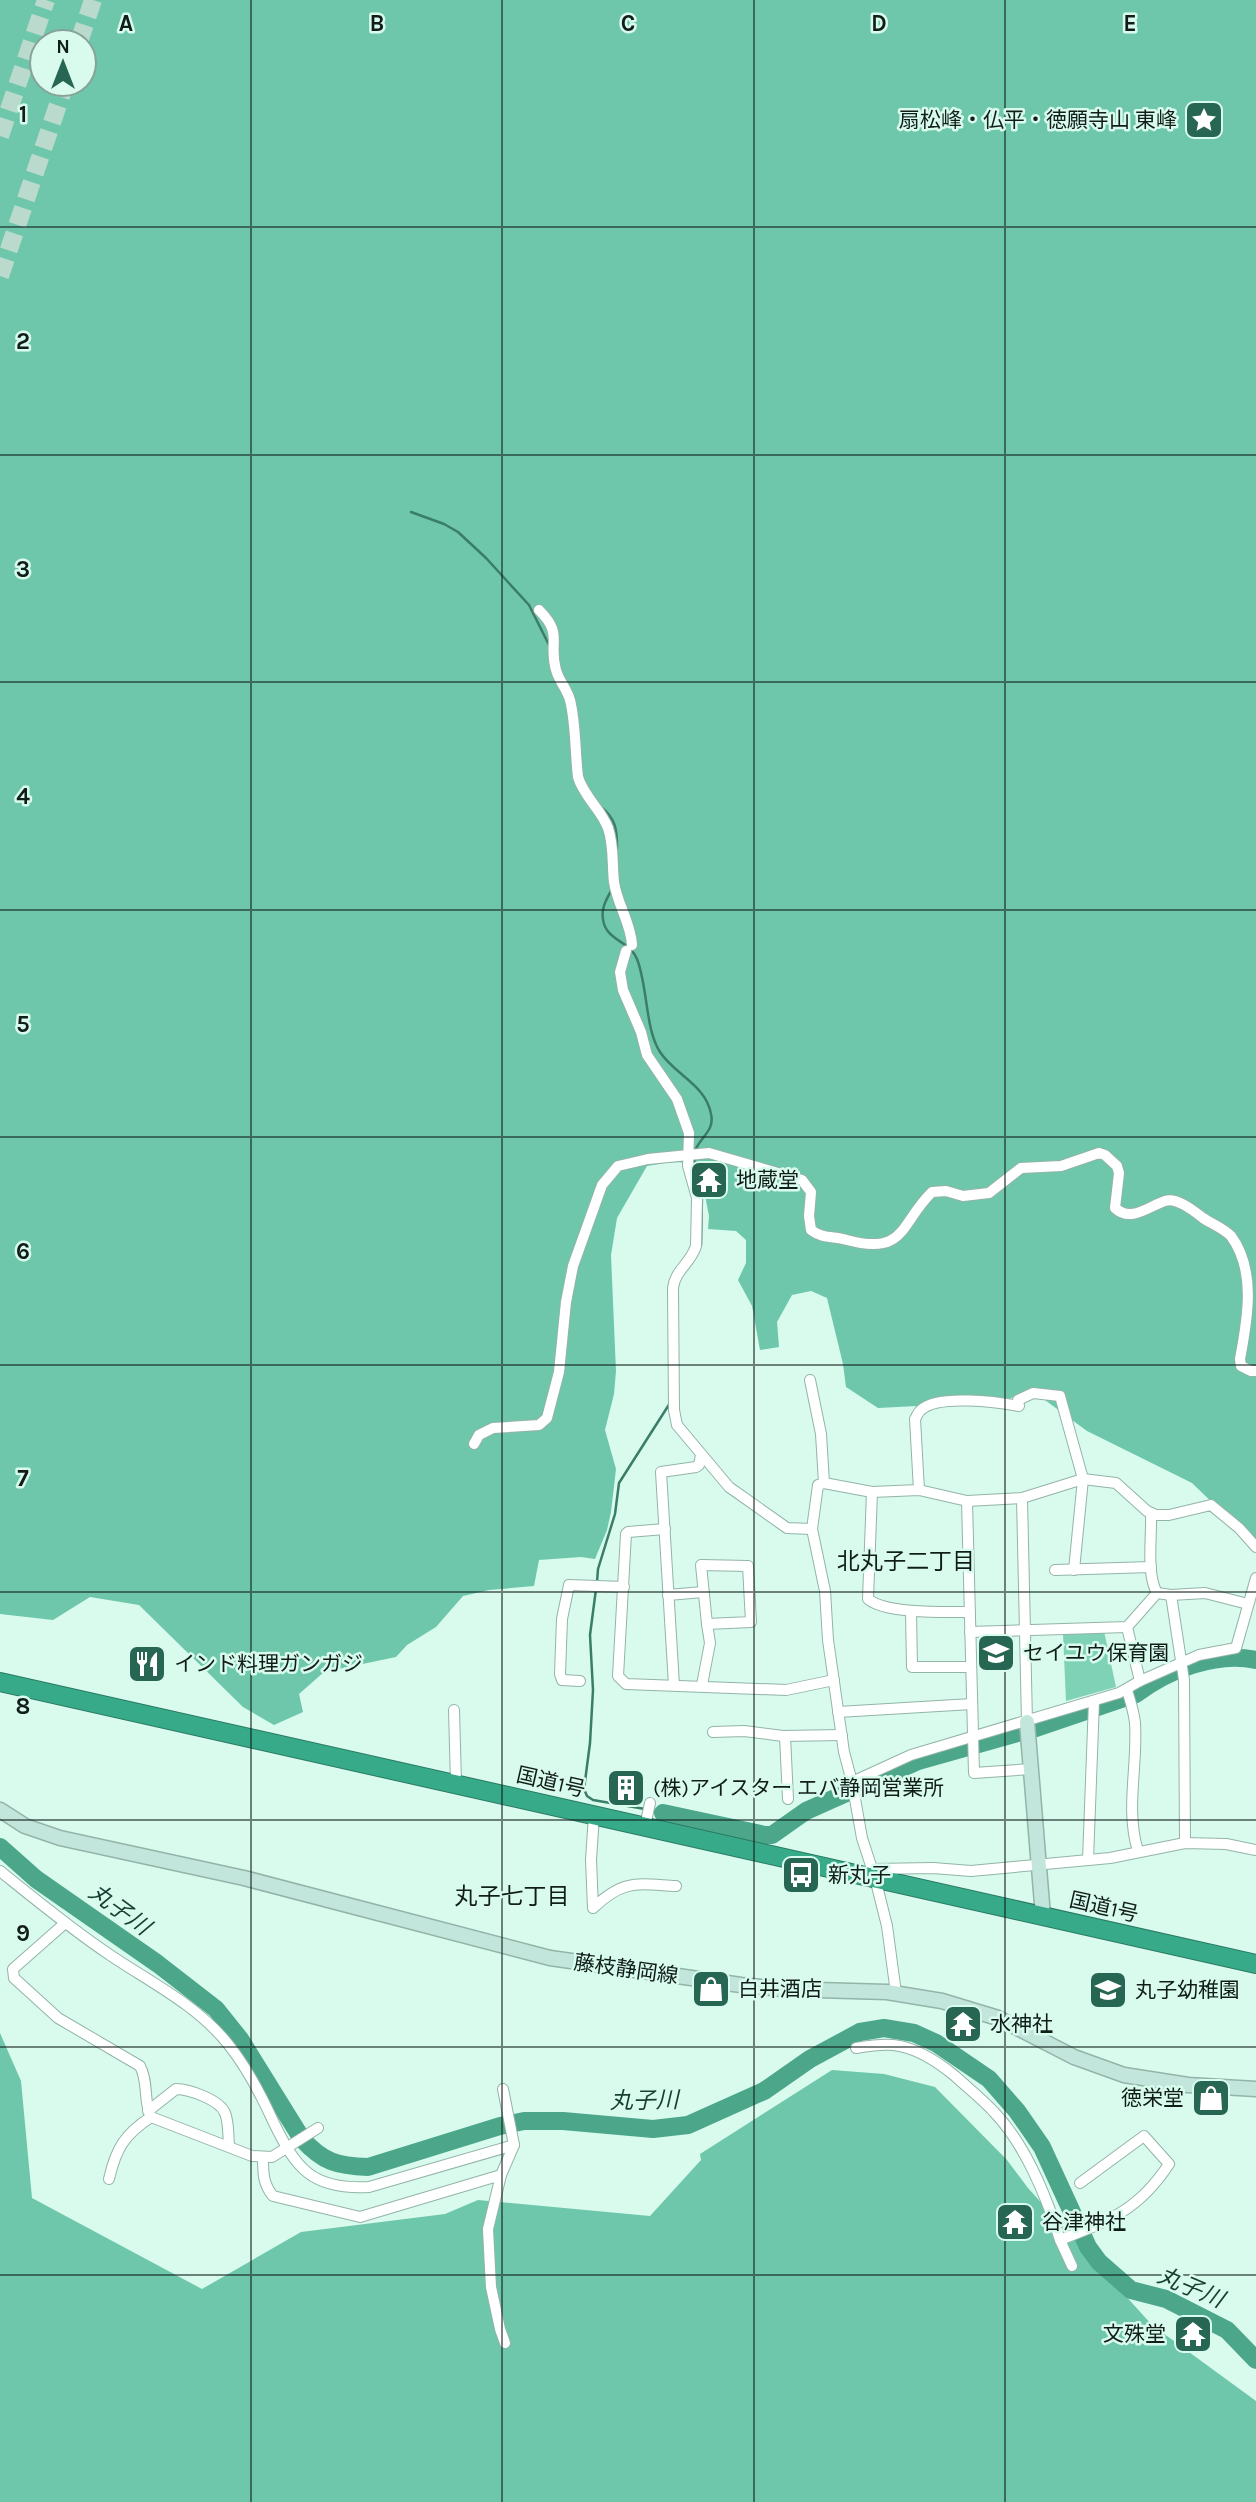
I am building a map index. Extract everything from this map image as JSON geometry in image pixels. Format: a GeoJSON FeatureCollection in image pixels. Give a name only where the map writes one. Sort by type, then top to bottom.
{"type":"FeatureCollection","features":[{"type":"Feature","properties":{"kind":"highway","name":"国道1号"},"geometry":{"type":"LineString","coordinates":[[0,1682],[594,1815],[646,1821],[1256,1964]]}},
{"type":"Feature","properties":{"kind":"main road"},"geometry":{"type":"LineString","coordinates":[[1027,1722],[1043,1916]]}},
{"type":"Feature","properties":{"kind":"main road","name":"藤枝静岡線"},"geometry":{"type":"LineString","coordinates":[[0,1810],[25,1826],[60,1838],[244,1878],[550,1958],[754,1986],[896,1993],[942,2001],[982,2012],[1074,2056],[1124,2075],[1191,2085],[1256,2090]]}},
{"type":"Feature","properties":{"kind":"street"},"geometry":{"type":"LineString","coordinates":[[539,610],[552,623],[555,636],[553,659],[556,672],[570,700],[582,789],[602,816],[609,831],[614,882],[632,936],[621,964],[621,982],[647,1055],[677,1099],[689,1133],[687,1156],[697,1190],[697,1235],[694,1253],[674,1278],[674,1410],[677,1425],[729,1487],[787,1528],[812,1529]]}},
{"type":"Feature","properties":{"kind":"street"},"geometry":{"type":"LineString","coordinates":[[474,1444],[479,1435],[493,1428],[539,1425],[547,1418],[559,1373],[569,1281],[594,1202],[610,1173],[618,1166],[630,1162],[709,1153],[802,1180],[811,1192],[811,1230],[825,1237],[867,1245],[878,1244],[901,1233],[932,1192],[946,1191],[963,1196],[989,1193],[1021,1168],[1061,1166],[1091,1154],[1105,1155],[1117,1166],[1119,1173],[1114,1202],[1115,1208],[1120,1212],[1135,1213],[1153,1209],[1165,1201],[1172,1201],[1224,1230],[1238,1244],[1254,1280],[1252,1304],[1240,1359],[1241,1366],[1245,1369],[1256,1371]]}},
{"type":"Feature","properties":{"kind":"street"},"geometry":{"type":"LineString","coordinates":[[810,1380],[821,1434],[824,1483]]}},
{"type":"Feature","properties":{"kind":"street"},"geometry":{"type":"LineString","coordinates":[[919,1490],[915,1419],[921,1409],[937,1403],[960,1401],[1019,1406],[1018,1400],[1033,1393],[1060,1396],[1083,1479],[1074,1570]]}},
{"type":"Feature","properties":{"kind":"street"},"geometry":{"type":"LineString","coordinates":[[674,1685],[661,1472],[696,1467],[701,1455]]}},
{"type":"Feature","properties":{"kind":"street"},"geometry":{"type":"LineString","coordinates":[[896,1993],[887,1926],[862,1838],[838,1712],[824,1591],[812,1529],[818,1485],[824,1483],[872,1492],[919,1490],[967,1501],[1022,1498],[1083,1479],[1116,1483],[1151,1513],[1169,1515],[1211,1505],[1239,1528],[1256,1547]]}},
{"type":"Feature","properties":{"kind":"street"},"geometry":{"type":"LineString","coordinates":[[872,1492],[873,1518],[867,1595],[871,1602],[911,1611],[970,1612]]}},
{"type":"Feature","properties":{"kind":"street"},"geometry":{"type":"LineString","coordinates":[[1022,1498],[1027,1722]]}},
{"type":"Feature","properties":{"kind":"street"},"geometry":{"type":"LineString","coordinates":[[967,1501],[974,1773],[1031,1769]]}},
{"type":"Feature","properties":{"kind":"street"},"geometry":{"type":"LineString","coordinates":[[1151,1513],[1151,1567],[1157,1593]]}},
{"type":"Feature","properties":{"kind":"street"},"geometry":{"type":"LineString","coordinates":[[665,1529],[626,1534],[618,1676],[626,1684],[786,1690],[834,1680]]}},
{"type":"Feature","properties":{"kind":"street"},"geometry":{"type":"LineString","coordinates":[[702,1685],[710,1643],[707,1624],[703,1592],[701,1565],[748,1566],[751,1622],[707,1624]]}},
{"type":"Feature","properties":{"kind":"street"},"geometry":{"type":"LineString","coordinates":[[1055,1570],[1151,1567]]}},
{"type":"Feature","properties":{"kind":"street"},"geometry":{"type":"LineString","coordinates":[[853,1787],[911,1755],[974,1742],[1127,1690],[1140,1681],[1199,1655],[1236,1648],[1256,1578]]}},
{"type":"Feature","properties":{"kind":"street"},"geometry":{"type":"LineString","coordinates":[[580,1681],[562,1680],[560,1674],[562,1619],[569,1585],[624,1587]]}},
{"type":"Feature","properties":{"kind":"street"},"geometry":{"type":"LineString","coordinates":[[668,1595],[703,1592]]}},
{"type":"Feature","properties":{"kind":"street"},"geometry":{"type":"LineString","coordinates":[[970,1632],[1128,1627],[1157,1593]]}},
{"type":"Feature","properties":{"kind":"street"},"geometry":{"type":"LineString","coordinates":[[1157,1593],[1205,1593],[1248,1604]]}},
{"type":"Feature","properties":{"kind":"street"},"geometry":{"type":"LineString","coordinates":[[1171,1595],[1183,1675],[1185,1843]]}},
{"type":"Feature","properties":{"kind":"street"},"geometry":{"type":"LineString","coordinates":[[911,1611],[912,1667],[971,1667]]}},
{"type":"Feature","properties":{"kind":"street"},"geometry":{"type":"LineString","coordinates":[[1128,1627],[1140,1681]]}},
{"type":"Feature","properties":{"kind":"street"},"geometry":{"type":"LineString","coordinates":[[1127,1690],[1135,1720],[1133,1808],[1138,1851]]}},
{"type":"Feature","properties":{"kind":"street"},"geometry":{"type":"LineString","coordinates":[[1088,1860],[1094,1701]]}},
{"type":"Feature","properties":{"kind":"street"},"geometry":{"type":"LineString","coordinates":[[838,1712],[972,1704]]}},
{"type":"Feature","properties":{"kind":"street"},"geometry":{"type":"LineString","coordinates":[[454,1710],[456,1783]]}},
{"type":"Feature","properties":{"kind":"street"},"geometry":{"type":"LineString","coordinates":[[713,1732],[744,1731],[785,1736],[842,1735]]}},
{"type":"Feature","properties":{"kind":"street"},"geometry":{"type":"LineString","coordinates":[[785,1736],[788,1799]]}},
{"type":"Feature","properties":{"kind":"street"},"geometry":{"type":"LineString","coordinates":[[646,1821],[650,1804]]}},
{"type":"Feature","properties":{"kind":"street"},"geometry":{"type":"LineString","coordinates":[[594,1815],[591,1860],[593,1908],[610,1892],[633,1884],[676,1886]]}},
{"type":"Feature","properties":{"kind":"street"},"geometry":{"type":"LineString","coordinates":[[874,1873],[942,1868],[971,1871],[1110,1858],[1185,1843],[1226,1844],[1256,1850]]}},
{"type":"Feature","properties":{"kind":"street"},"geometry":{"type":"LineString","coordinates":[[0,1871],[64,1924],[208,2022],[241,2063],[287,2147],[302,2168],[316,2178],[333,2185],[369,2187],[514,2144]]}},
{"type":"Feature","properties":{"kind":"street"},"geometry":{"type":"LineString","coordinates":[[64,1924],[13,1969],[14,1978],[58,2018],[140,2066],[146,2077],[150,2114]]}},
{"type":"Feature","properties":{"kind":"street"},"geometry":{"type":"LineString","coordinates":[[856,2048],[895,2045],[915,2051],[947,2070],[996,2114],[1029,2165],[1050,2205],[1072,2266]]}},
{"type":"Feature","properties":{"kind":"street"},"geometry":{"type":"LineString","coordinates":[[108,2179],[113,2160],[123,2140],[176,2089],[191,2090],[221,2107],[226,2114],[229,2146]]}},
{"type":"Feature","properties":{"kind":"street"},"geometry":{"type":"LineString","coordinates":[[503,2089],[514,2144],[500,2175],[488,2229],[491,2287],[505,2343]]}},
{"type":"Feature","properties":{"kind":"street"},"geometry":{"type":"LineString","coordinates":[[150,2114],[252,2156],[272,2157],[316,2130]]}},
{"type":"Feature","properties":{"kind":"street"},"geometry":{"type":"LineString","coordinates":[[1062,2239],[1093,2227],[1135,2205],[1169,2164],[1144,2136],[1080,2183]]}},
{"type":"Feature","properties":{"kind":"street"},"geometry":{"type":"LineString","coordinates":[[263,2157],[263,2177],[273,2196],[360,2217],[500,2175]]}},
{"type":"Feature","properties":{"kind":"green space"},"geometry":{"type":"Polygon","coordinates":[[[0,0],[1256,0],[1256,1545],[1192,1483],[1087,1431],[1030,1389],[1009,1399],[955,1395],[917,1406],[878,1408],[846,1387],[827,1298],[811,1291],[792,1295],[777,1322],[779,1347],[760,1350],[752,1306],[738,1280],[746,1263],[746,1240],[736,1231],[708,1229],[709,1216],[700,1169],[687,1163],[674,1162],[647,1166],[617,1218],[611,1255],[616,1371],[614,1394],[605,1430],[616,1469],[607,1530],[595,1559],[581,1557],[539,1560],[534,1586],[489,1590],[463,1596],[436,1627],[407,1645],[396,1657],[324,1672],[299,1694],[303,1712],[274,1725],[243,1707],[139,1605],[90,1597],[53,1620],[0,1614],[0,0]]]}},
{"type":"Feature","properties":{"kind":"green space"},"geometry":{"type":"Polygon","coordinates":[[[1104,1631],[1116,1687],[1066,1701],[1063,1634],[1104,1631]]]}},
{"type":"Feature","properties":{"kind":"green space"},"geometry":{"type":"Polygon","coordinates":[[[0,2033],[21,2081],[32,2198],[202,2289],[301,2232],[445,2214],[478,2200],[650,2216],[701,2160],[700,2154],[832,2070],[884,2074],[935,2087],[1007,2160],[1028,2188],[1152,2325],[1256,2401],[1256,2502],[0,2502],[0,2033]]]}},
{"type":"Feature","properties":{"kind":"waterway"},"geometry":{"type":"LineString","coordinates":[[411,512],[458,532],[486,558],[529,605],[550,647]]}},
{"type":"Feature","properties":{"kind":"waterway"},"geometry":{"type":"LineString","coordinates":[[600,806],[614,825],[617,848]]}},
{"type":"Feature","properties":{"kind":"waterway"},"geometry":{"type":"LineString","coordinates":[[612,889],[605,903],[603,919],[608,932],[629,948],[637,959],[655,1043],[666,1060],[697,1088],[708,1104],[711,1125],[695,1151]]}},
{"type":"Feature","properties":{"kind":"waterway"},"geometry":{"type":"LineString","coordinates":[[694,1158],[702,1195],[701,1245]]}},
{"type":"Feature","properties":{"kind":"waterway"},"geometry":{"type":"LineString","coordinates":[[597,1582],[598,1569],[615,1514],[619,1483],[670,1403]]}},
{"type":"Feature","properties":{"kind":"waterway"},"geometry":{"type":"LineString","coordinates":[[596,1589],[590,1635],[593,1690],[584,1789],[587,1796],[593,1800],[645,1809]]}},
{"type":"Feature","properties":{"kind":"waterway"},"geometry":{"type":"LineString","coordinates":[[1036,1728],[1136,1694],[1177,1670],[1209,1660],[1256,1660]]}},
{"type":"Feature","properties":{"kind":"waterway"},"geometry":{"type":"LineString","coordinates":[[663,1813],[772,1835],[806,1811],[918,1761],[1021,1732]]}},
{"type":"Feature","properties":{"kind":"waterway"},"geometry":{"type":"LineString","coordinates":[[652,1811],[663,1813]]}},
{"type":"Feature","properties":{"kind":"waterway","name":"丸子川"},"geometry":{"type":"LineString","coordinates":[[0,1847],[36,1879],[158,1964],[216,2009],[240,2039],[302,2139],[324,2158],[339,2164],[368,2167],[524,2121],[563,2121],[653,2129],[688,2125],[764,2091],[810,2059],[860,2032],[884,2028],[914,2033],[936,2043],[989,2079],[1017,2111],[1042,2147],[1088,2247],[1099,2262],[1131,2290],[1166,2299],[1227,2330],[1256,2360]]}},
{"type":"Feature","properties":{"kind":"tunnel"},"geometry":{"type":"LineString","coordinates":[[0,136],[46,0]]}},
{"type":"Feature","properties":{"kind":"tunnel"},"geometry":{"type":"LineString","coordinates":[[84,28],[93,0]]}},
{"type":"Feature","properties":{"kind":"tunnel"},"geometry":{"type":"LineString","coordinates":[[0,276],[60,98]]}},
{"type":"Feature","properties":{"kind":"place","name":"扇松峰・仏平・徳願寺山 東峰"},"geometry":{"type":"Point","coordinates":[1204,120]}},
{"type":"Feature","properties":{"kind":"place","name":"地蔵堂"},"geometry":{"type":"Point","coordinates":[709,1180]}},
{"type":"Feature","properties":{"kind":"place","name":"セイユウ保育園"},"geometry":{"type":"Point","coordinates":[996,1653]}},
{"type":"Feature","properties":{"kind":"place","name":"インド料理ガンガジ"},"geometry":{"type":"Point","coordinates":[147,1664]}},
{"type":"Feature","properties":{"kind":"place","name":"(株)アイスター エバ静岡営業所"},"geometry":{"type":"Point","coordinates":[626,1788]}},
{"type":"Feature","properties":{"kind":"place","name":"新丸子"},"geometry":{"type":"Point","coordinates":[801,1875]}},
{"type":"Feature","properties":{"kind":"place","name":"白井酒店"},"geometry":{"type":"Point","coordinates":[711,1989]}},
{"type":"Feature","properties":{"kind":"place","name":"丸子幼稚園"},"geometry":{"type":"Point","coordinates":[1108,1990]}},
{"type":"Feature","properties":{"kind":"place","name":"水神社"},"geometry":{"type":"Point","coordinates":[963,2024]}},
{"type":"Feature","properties":{"kind":"place","name":"徳栄堂"},"geometry":{"type":"Point","coordinates":[1211,2098]}},
{"type":"Feature","properties":{"kind":"place","name":"谷津神社"},"geometry":{"type":"Point","coordinates":[1015,2222]}},
{"type":"Feature","properties":{"kind":"place","name":"文殊堂"},"geometry":{"type":"Point","coordinates":[1193,2334]}},
{"type":"Feature","properties":{"kind":"district","name":"北丸子二丁目"},"geometry":{"type":"Point","coordinates":[906,1561]}},
{"type":"Feature","properties":{"kind":"district","name":"丸子七丁目"},"geometry":{"type":"Point","coordinates":[512,1896]}}]}
